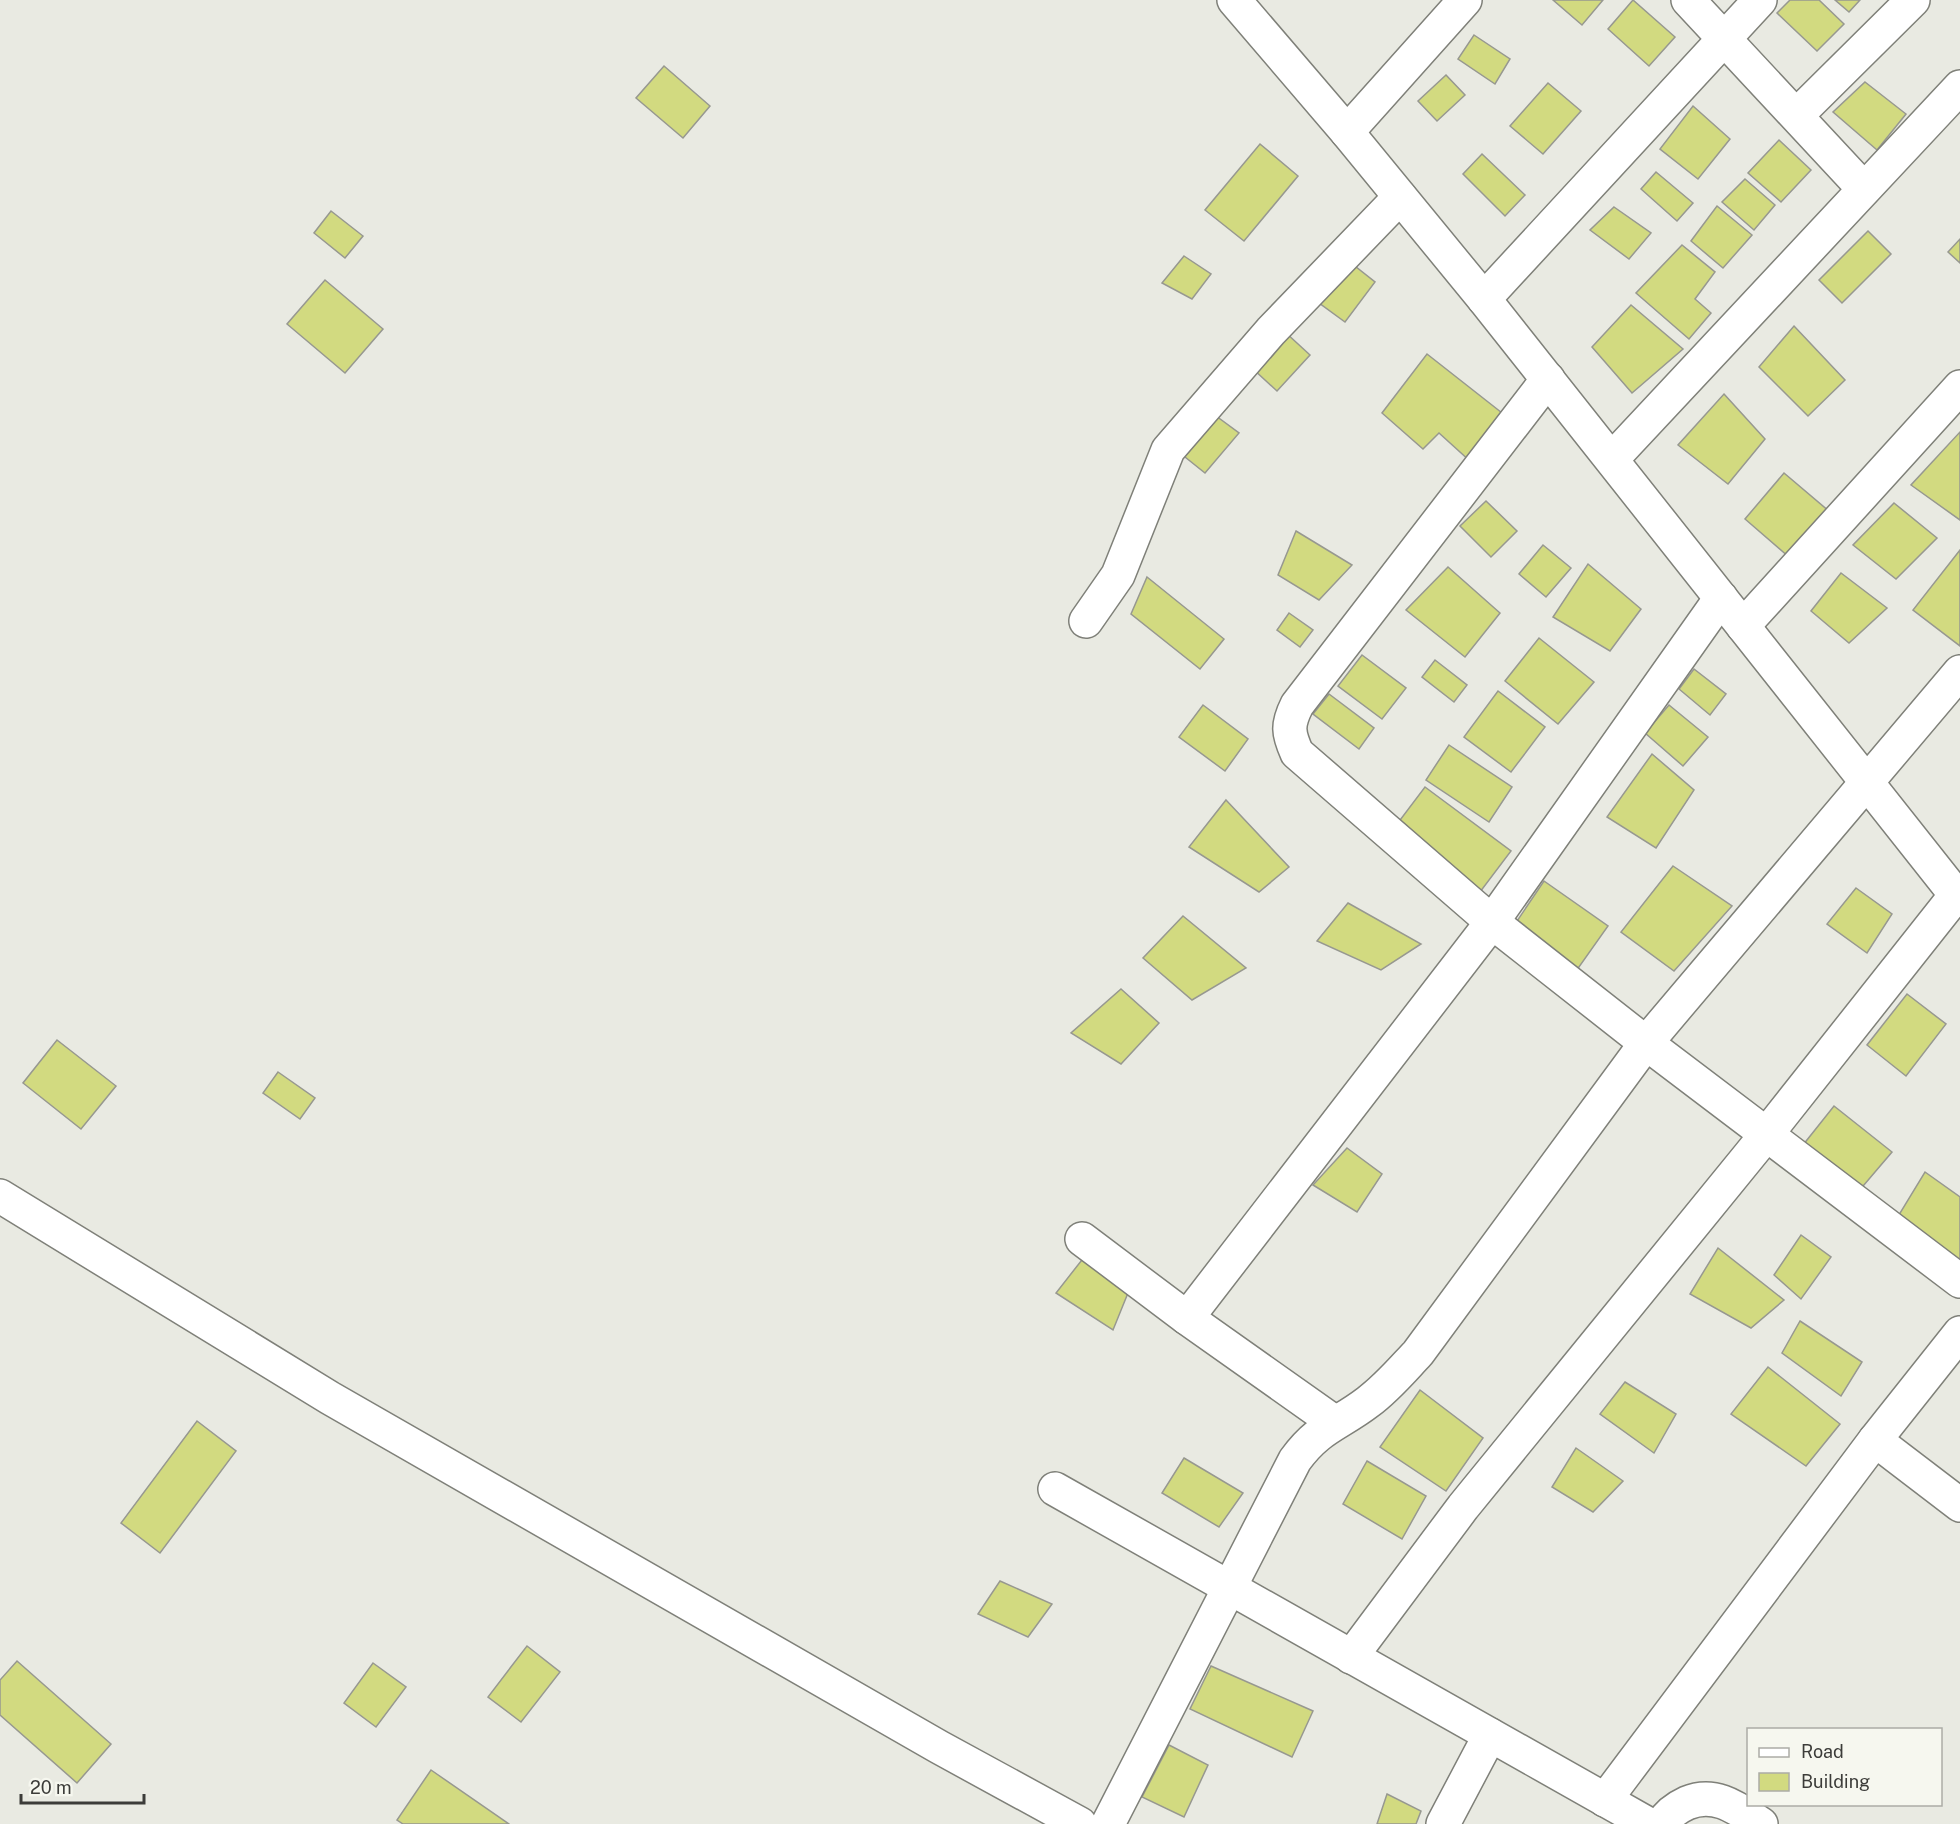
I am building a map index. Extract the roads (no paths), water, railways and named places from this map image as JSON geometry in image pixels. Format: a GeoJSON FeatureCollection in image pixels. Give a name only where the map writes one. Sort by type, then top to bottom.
{"type":"FeatureCollection","features":[{"type":"Feature","properties":{"kind":"street"},"geometry":{"type":"LineString","coordinates":[[1234,0],[1347,132],[1484,299],[1958,897],[1463,1507],[1351,1657]]}},
{"type":"Feature","properties":{"kind":"street"},"geometry":{"type":"LineString","coordinates":[[1347,132],[1465,0]]}},
{"type":"Feature","properties":{"kind":"street"},"geometry":{"type":"LineString","coordinates":[[1688,0],[1864,189]]}},
{"type":"Feature","properties":{"kind":"street"},"geometry":{"type":"LineString","coordinates":[[1484,299],[1760,0]]}},
{"type":"Feature","properties":{"kind":"street"},"geometry":{"type":"LineString","coordinates":[[1797,115],[1913,0]]}},
{"type":"Feature","properties":{"kind":"street"},"geometry":{"type":"LineString","coordinates":[[1612,459],[1960,87]]}},
{"type":"Feature","properties":{"kind":"street"},"geometry":{"type":"LineString","coordinates":[[1086,621],[1118,575],[1168,450],[1271,331],[1400,197]]}},
{"type":"Feature","properties":{"kind":"street"},"geometry":{"type":"LineString","coordinates":[[1548,379],[1297,705],[1291,717],[1289,735],[1297,753],[1492,922],[1646,1043],[1960,1281]]}},
{"type":"Feature","properties":{"kind":"street"},"geometry":{"type":"LineString","coordinates":[[1743,626],[1960,387]]}},
{"type":"Feature","properties":{"kind":"street"},"geometry":{"type":"LineString","coordinates":[[1187,1318],[1492,922],[1721,598]]}},
{"type":"Feature","properties":{"kind":"street"},"geometry":{"type":"LineString","coordinates":[[1108,1824],[1295,1460],[1318,1434],[1370,1401],[1418,1353],[1646,1043],[1960,672]]}},
{"type":"Feature","properties":{"kind":"street"},"geometry":{"type":"LineString","coordinates":[[0,1196],[330,1398],[939,1747],[1080,1824]]}},
{"type":"Feature","properties":{"kind":"street"},"geometry":{"type":"LineString","coordinates":[[1082,1239],[1187,1318],[1334,1422]]}},
{"type":"Feature","properties":{"kind":"street"},"geometry":{"type":"LineString","coordinates":[[1605,1800],[1875,1440],[1960,1333]]}},
{"type":"Feature","properties":{"kind":"street"},"geometry":{"type":"LineString","coordinates":[[1875,1440],[1960,1505]]}},
{"type":"Feature","properties":{"kind":"street"},"geometry":{"type":"LineString","coordinates":[[1055,1489],[1648,1824]]}},
{"type":"Feature","properties":{"kind":"street"},"geometry":{"type":"LineString","coordinates":[[1443,1824],[1490,1735]]}},
{"type":"Feature","properties":{"kind":"street"},"geometry":{"type":"LineString","coordinates":[[1662,1824],[1668,1815],[1679,1807],[1695,1800],[1708,1798],[1729,1803],[1761,1824]]}}]}
